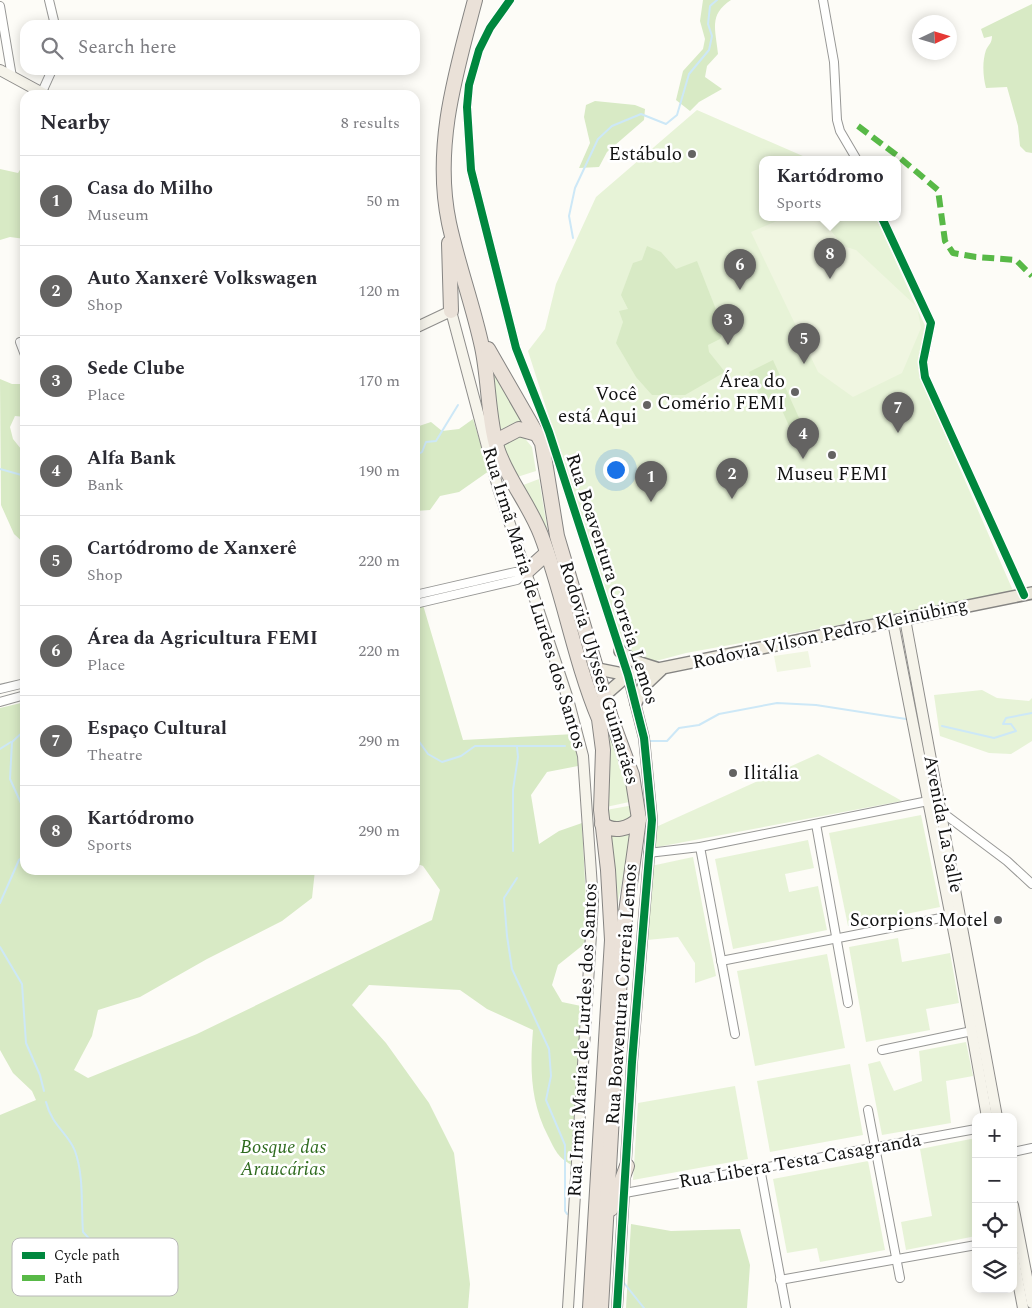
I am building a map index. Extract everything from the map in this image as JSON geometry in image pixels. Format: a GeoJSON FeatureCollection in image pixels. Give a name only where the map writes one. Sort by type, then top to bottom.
{"type":"FeatureCollection","features":[{"type":"Feature","properties":{"kind":"highway","name":"Rodovia Ulysses Guimarães"},"geometry":{"type":"LineString","coordinates":[[475,0],[454,82],[446,131],[444,161],[449,222],[478,325],[488,372],[496,441],[504,463],[541,534],[592,702],[599,718],[602,750],[602,824],[608,870],[612,940],[590,1308]]}},
{"type":"Feature","properties":{"kind":"highway"},"geometry":{"type":"LineString","coordinates":[[449,222],[451,311]]}},
{"type":"Feature","properties":{"kind":"highway","name":"Rodovia Ulysses Guimarães"},"geometry":{"type":"LineString","coordinates":[[478,325],[499,370],[537,434],[545,456],[556,536],[632,775],[639,819],[622,941],[601,1308]]}},
{"type":"Feature","properties":{"kind":"highway"},"geometry":{"type":"LineString","coordinates":[[496,441],[519,429],[537,434]]}},
{"type":"Feature","properties":{"kind":"highway"},"geometry":{"type":"LineString","coordinates":[[526,572],[547,553]]}},
{"type":"Feature","properties":{"kind":"highway"},"geometry":{"type":"LineString","coordinates":[[526,572],[554,572]]}},
{"type":"Feature","properties":{"kind":"highway"},"geometry":{"type":"LineString","coordinates":[[602,824],[619,829],[631,826],[639,819]]}},
{"type":"Feature","properties":{"kind":"highway"},"geometry":{"type":"LineString","coordinates":[[605,1226],[626,1166]]}},
{"type":"Feature","properties":{"kind":"main road","name":"Rodovia Vilson Pedro Kleinübing"},"geometry":{"type":"LineString","coordinates":[[598,669],[628,675],[1028,594]]}},
{"type":"Feature","properties":{"kind":"main road"},"geometry":{"type":"LineString","coordinates":[[620,651],[634,661],[662,669]]}},
{"type":"Feature","properties":{"kind":"main road"},"geometry":{"type":"LineString","coordinates":[[636,703],[642,687],[662,669]]}},
{"type":"Feature","properties":{"kind":"main road"},"geometry":{"type":"LineString","coordinates":[[605,695],[628,675]]}},
{"type":"Feature","properties":{"kind":"street"},"geometry":{"type":"LineString","coordinates":[[49,0],[54,20]]}},
{"type":"Feature","properties":{"kind":"street","name":"Rua Boaventura Correia Lemos"},"geometry":{"type":"LineString","coordinates":[[510,0],[490,28],[483,42],[469,85],[467,107],[471,170],[522,364],[549,432],[636,703],[644,738],[652,820],[648,853],[617,1308]]}},
{"type":"Feature","properties":{"kind":"street"},"geometry":{"type":"LineString","coordinates":[[823,0],[834,62],[837,120],[840,131],[855,156]]}},
{"type":"Feature","properties":{"kind":"street"},"geometry":{"type":"LineString","coordinates":[[0,6],[12,77]]}},
{"type":"Feature","properties":{"kind":"street"},"geometry":{"type":"LineString","coordinates":[[0,70],[36,90]]}},
{"type":"Feature","properties":{"kind":"street"},"geometry":{"type":"LineString","coordinates":[[45,90],[50,75]]}},
{"type":"Feature","properties":{"kind":"street"},"geometry":{"type":"LineString","coordinates":[[883,221],[931,323],[923,362],[925,376],[1028,594]]}},
{"type":"Feature","properties":{"kind":"street"},"geometry":{"type":"LineString","coordinates":[[420,326],[451,311]]}},
{"type":"Feature","properties":{"kind":"street","name":"Rua Irmã Maria de Lurdes dos Santos"},"geometry":{"type":"LineString","coordinates":[[451,311],[498,488],[578,734],[583,756],[593,902],[568,1308]]}},
{"type":"Feature","properties":{"kind":"street"},"geometry":{"type":"LineString","coordinates":[[420,594],[515,572],[526,572]]}},
{"type":"Feature","properties":{"kind":"street"},"geometry":{"type":"LineString","coordinates":[[420,603],[518,580],[526,572]]}},
{"type":"Feature","properties":{"kind":"street","name":"Avenida La Salle"},"geometry":{"type":"LineString","coordinates":[[905,620],[987,1088],[987,1113]]}},
{"type":"Feature","properties":{"kind":"street","name":"Avenida La Salle"},"geometry":{"type":"LineString","coordinates":[[893,622],[926,801],[951,916],[961,942],[972,1032],[996,1113]]}},
{"type":"Feature","properties":{"kind":"street"},"geometry":{"type":"LineString","coordinates":[[0,689],[20,684]]}},
{"type":"Feature","properties":{"kind":"street"},"geometry":{"type":"LineString","coordinates":[[0,702],[20,697]]}},
{"type":"Feature","properties":{"kind":"street"},"geometry":{"type":"LineString","coordinates":[[648,853],[700,847],[937,799]]}},
{"type":"Feature","properties":{"kind":"street"},"geometry":{"type":"LineString","coordinates":[[939,810],[1032,884]]}},
{"type":"Feature","properties":{"kind":"street"},"geometry":{"type":"LineString","coordinates":[[816,824],[848,1003]]}},
{"type":"Feature","properties":{"kind":"street"},"geometry":{"type":"LineString","coordinates":[[700,847],[735,1034]]}},
{"type":"Feature","properties":{"kind":"street"},"geometry":{"type":"LineString","coordinates":[[721,961],[951,916]]}},
{"type":"Feature","properties":{"kind":"street"},"geometry":{"type":"LineString","coordinates":[[882,1050],[972,1032]]}},
{"type":"Feature","properties":{"kind":"street"},"geometry":{"type":"LineString","coordinates":[[868,1110],[900,1278]]}},
{"type":"Feature","properties":{"kind":"street","name":"Rua Libera Testa Casagranda"},"geometry":{"type":"LineString","coordinates":[[625,1193],[972,1130]]}},
{"type":"Feature","properties":{"kind":"street"},"geometry":{"type":"LineString","coordinates":[[1017,1151],[1032,1148]]}},
{"type":"Feature","properties":{"kind":"street"},"geometry":{"type":"LineString","coordinates":[[760,1168],[786,1308]]}},
{"type":"Feature","properties":{"kind":"street"},"geometry":{"type":"LineString","coordinates":[[1017,1226],[1032,1303]]}},
{"type":"Feature","properties":{"kind":"street"},"geometry":{"type":"LineString","coordinates":[[780,1280],[972,1246]]}},
{"type":"Feature","properties":{"kind":"street"},"geometry":{"type":"LineString","coordinates":[[1017,1276],[1023,1308]]}},
{"type":"Feature","properties":{"kind":"green space"},"geometry":{"type":"Polygon","coordinates":[[[703,0],[731,0],[719,11],[716,17],[715,30],[718,54],[707,66],[705,77],[722,89],[699,102],[690,111],[676,100],[683,71],[703,49],[705,39],[700,21],[703,0]]]}},
{"type":"Feature","properties":{"kind":"green space"},"geometry":{"type":"Polygon","coordinates":[[[1032,4],[1032,153],[1026,152],[1020,146],[1018,126],[1007,87],[986,88],[984,59],[992,36],[984,38],[981,29],[1032,4]]]}},
{"type":"Feature","properties":{"kind":"green space"},"geometry":{"type":"Polygon","coordinates":[[[595,101],[635,105],[645,109],[644,120],[607,152],[599,167],[579,168],[590,143],[584,117],[586,105],[595,101]]]}},
{"type":"Feature","properties":{"kind":"green space"},"geometry":{"type":"Polygon","coordinates":[[[697,110],[803,156],[759,156],[759,221],[877,221],[927,330],[920,365],[920,377],[1014,593],[686,653],[656,661],[639,659],[626,649],[606,596],[528,351],[545,329],[556,284],[596,197],[697,110]]]}},
{"type":"Feature","properties":{"kind":"green space"},"geometry":{"type":"Polygon","coordinates":[[[0,169],[18,173],[20,170],[20,238],[10,237],[0,240],[0,169]]]}},
{"type":"Feature","properties":{"kind":"green space"},"geometry":{"type":"Polygon","coordinates":[[[777,221],[823,221],[843,246],[856,250],[917,307],[921,328],[902,373],[853,397],[818,372],[751,232],[777,221]]]}},
{"type":"Feature","properties":{"kind":"green space"},"geometry":{"type":"Polygon","coordinates":[[[647,246],[661,252],[676,269],[697,261],[724,330],[720,339],[708,345],[709,352],[725,372],[685,395],[652,395],[636,377],[616,343],[623,322],[619,311],[628,309],[621,295],[633,263],[642,260],[647,246]]]}},
{"type":"Feature","properties":{"kind":"green space"},"geometry":{"type":"Polygon","coordinates":[[[489,360],[525,426],[514,423],[498,431],[489,360]]]}},
{"type":"Feature","properties":{"kind":"green space"},"geometry":{"type":"Polygon","coordinates":[[[773,360],[804,429],[793,435],[781,408],[763,404],[749,372],[773,360]]]}},
{"type":"Feature","properties":{"kind":"green space"},"geometry":{"type":"Polygon","coordinates":[[[0,379],[12,384],[20,384],[20,416],[15,416],[10,427],[13,439],[20,448],[20,539],[14,534],[1,505],[0,379]]]}},
{"type":"Feature","properties":{"kind":"green space"},"geometry":{"type":"Polygon","coordinates":[[[473,419],[489,471],[459,492],[440,496],[430,510],[420,511],[420,426],[431,422],[442,431],[459,429],[473,419]]]}},
{"type":"Feature","properties":{"kind":"green space"},"geometry":{"type":"Polygon","coordinates":[[[522,435],[532,447],[536,471],[514,478],[503,447],[505,441],[522,435]]]}},
{"type":"Feature","properties":{"kind":"green space"},"geometry":{"type":"Polygon","coordinates":[[[539,479],[548,533],[518,487],[539,479]]]}},
{"type":"Feature","properties":{"kind":"green space","name":"Bosque das Araucárias"},"geometry":{"type":"Polygon","coordinates":[[[423,605],[463,740],[575,734],[578,766],[547,772],[531,795],[539,844],[559,831],[582,823],[588,941],[558,965],[552,985],[562,1002],[581,1006],[572,1165],[563,1159],[555,1149],[542,1123],[538,1110],[532,1071],[533,1030],[487,1009],[460,990],[369,985],[352,1005],[386,1043],[429,1103],[454,1153],[470,1284],[468,1308],[0,1308],[0,1115],[36,1100],[32,1091],[13,1073],[0,1050],[0,708],[20,703],[20,875],[314,875],[312,898],[282,921],[207,959],[140,997],[98,1010],[92,1036],[74,1070],[88,1078],[197,1034],[432,920],[440,890],[423,866],[420,865],[420,606],[423,605]]]}},
{"type":"Feature","properties":{"kind":"green space"},"geometry":{"type":"Polygon","coordinates":[[[808,651],[811,667],[777,672],[774,656],[808,651]]]}},
{"type":"Feature","properties":{"kind":"green space"},"geometry":{"type":"Polygon","coordinates":[[[982,690],[997,698],[1029,701],[1032,698],[1032,741],[1011,754],[989,753],[940,736],[934,695],[982,690]]]}},
{"type":"Feature","properties":{"kind":"green space"},"geometry":{"type":"Polygon","coordinates":[[[604,718],[620,755],[634,801],[606,807],[604,718]]]}},
{"type":"Feature","properties":{"kind":"green space"},"geometry":{"type":"Polygon","coordinates":[[[818,754],[902,801],[652,848],[656,827],[818,754]]]}},
{"type":"Feature","properties":{"kind":"green space"},"geometry":{"type":"Polygon","coordinates":[[[634,805],[633,815],[628,823],[611,822],[606,810],[634,805]]]}},
{"type":"Feature","properties":{"kind":"green space"},"geometry":{"type":"Polygon","coordinates":[[[921,815],[940,907],[848,926],[829,833],[921,815]]]}},
{"type":"Feature","properties":{"kind":"green space"},"geometry":{"type":"Polygon","coordinates":[[[633,831],[616,911],[611,836],[623,836],[633,831]]]}},
{"type":"Feature","properties":{"kind":"green space"},"geometry":{"type":"Polygon","coordinates":[[[808,840],[814,868],[785,874],[789,892],[818,886],[827,930],[733,949],[715,859],[808,840]]]}},
{"type":"Feature","properties":{"kind":"green space"},"geometry":{"type":"Polygon","coordinates":[[[693,857],[716,976],[695,983],[695,963],[678,937],[647,940],[651,866],[693,857]]]}},
{"type":"Feature","properties":{"kind":"green space"},"geometry":{"type":"Polygon","coordinates":[[[898,938],[902,962],[950,953],[959,1003],[926,1009],[930,1030],[866,1042],[849,947],[898,938]]]}},
{"type":"Feature","properties":{"kind":"green space"},"geometry":{"type":"Polygon","coordinates":[[[827,954],[845,1048],[755,1066],[737,971],[827,954]]]}},
{"type":"Feature","properties":{"kind":"green space"},"geometry":{"type":"Polygon","coordinates":[[[966,1042],[973,1076],[946,1081],[951,1123],[882,1135],[868,1064],[880,1061],[894,1091],[922,1081],[919,1051],[966,1042]]]}},
{"type":"Feature","properties":{"kind":"green space"},"geometry":{"type":"Polygon","coordinates":[[[850,1064],[863,1135],[770,1152],[757,1081],[850,1064]]]}},
{"type":"Feature","properties":{"kind":"green space"},"geometry":{"type":"Polygon","coordinates":[[[735,1086],[748,1159],[633,1180],[638,1103],[735,1086]]]}},
{"type":"Feature","properties":{"kind":"green space"},"geometry":{"type":"Polygon","coordinates":[[[972,1139],[972,1237],[906,1250],[901,1222],[932,1216],[920,1149],[972,1139]]]}},
{"type":"Feature","properties":{"kind":"green space"},"geometry":{"type":"Polygon","coordinates":[[[868,1161],[885,1250],[820,1262],[817,1248],[787,1253],[773,1179],[868,1161]]]}},
{"type":"Feature","properties":{"kind":"green space"},"geometry":{"type":"Polygon","coordinates":[[[631,1224],[671,1231],[740,1229],[750,1265],[747,1308],[626,1308],[631,1224]]]}},
{"type":"Feature","properties":{"kind":"waterway"},"geometry":{"type":"LineString","coordinates":[[573,238],[569,216],[575,188],[598,139],[612,126],[641,114],[666,124],[677,115],[689,74],[709,50],[712,36],[708,24],[710,6],[717,0]]}},
{"type":"Feature","properties":{"kind":"waterway"},"geometry":{"type":"LineString","coordinates":[[420,453],[426,442],[436,441],[458,405]]}},
{"type":"Feature","properties":{"kind":"waterway"},"geometry":{"type":"LineString","coordinates":[[0,469],[20,475]]}},
{"type":"Feature","properties":{"kind":"waterway"},"geometry":{"type":"LineString","coordinates":[[649,741],[667,741],[679,728],[699,725],[719,714],[777,703],[816,705],[906,719]]}},
{"type":"Feature","properties":{"kind":"waterway"},"geometry":{"type":"LineString","coordinates":[[942,726],[994,738],[1016,731],[1011,724],[1003,724],[1006,718],[1032,713]]}},
{"type":"Feature","properties":{"kind":"waterway"},"geometry":{"type":"LineString","coordinates":[[20,735],[12,742],[10,779],[20,801]]}},
{"type":"Feature","properties":{"kind":"waterway"},"geometry":{"type":"LineString","coordinates":[[0,749],[11,742]]}},
{"type":"Feature","properties":{"kind":"waterway"},"geometry":{"type":"LineString","coordinates":[[420,743],[428,754],[442,762],[461,756],[475,746],[565,746]]}},
{"type":"Feature","properties":{"kind":"waterway"},"geometry":{"type":"LineString","coordinates":[[513,851],[513,790],[518,757],[517,747]]}},
{"type":"Feature","properties":{"kind":"waterway"},"geometry":{"type":"LineString","coordinates":[[0,903],[20,859]]}},
{"type":"Feature","properties":{"kind":"waterway"},"geometry":{"type":"LineString","coordinates":[[517,878],[504,898],[507,936],[512,969],[549,1049],[551,1076],[546,1100],[565,1145],[565,1211],[567,1214]]}},
{"type":"Feature","properties":{"kind":"waterway"},"geometry":{"type":"LineString","coordinates":[[0,947],[22,984],[26,1043],[40,1075],[44,1091]]}},
{"type":"Feature","properties":{"kind":"waterway"},"geometry":{"type":"LineString","coordinates":[[46,1102],[52,1117],[75,1151],[81,1181],[83,1232],[88,1238]]}},
{"type":"Feature","properties":{"kind":"waterway"},"geometry":{"type":"LineString","coordinates":[[624,1283],[644,1308]]}},
{"type":"Feature","properties":{"kind":"marked path"},"geometry":{"type":"LineString","coordinates":[[858,126],[898,156]]}},
{"type":"Feature","properties":{"kind":"marked path"},"geometry":{"type":"LineString","coordinates":[[901,159],[938,190],[945,241],[953,253],[1016,260],[1032,276]]}},
{"type":"Feature","properties":{"kind":"cycle path"},"geometry":{"type":"LineString","coordinates":[[510,0],[490,28],[479,50],[469,85],[467,107],[471,170],[516,348],[549,432],[628,675],[644,738],[652,820],[632,1062],[617,1308]]}},
{"type":"Feature","properties":{"kind":"cycle path"},"geometry":{"type":"LineString","coordinates":[[883,221],[931,323],[923,362],[925,377],[1024,595]]}},
{"type":"Feature","properties":{"kind":"place","name":"Estábulo"},"geometry":{"type":"Point","coordinates":[692,154]}},
{"type":"Feature","properties":{"kind":"place","name":"Kartódromo"},"geometry":{"type":"Point","coordinates":[830,279]}},
{"type":"Feature","properties":{"kind":"place","name":"Área da Agricultura FEMI"},"geometry":{"type":"Point","coordinates":[740,290]}},
{"type":"Feature","properties":{"kind":"place","name":"Sede Clube"},"geometry":{"type":"Point","coordinates":[728,345]}},
{"type":"Feature","properties":{"kind":"place","name":"Cartódromo de Xanxerê"},"geometry":{"type":"Point","coordinates":[804,364]}},
{"type":"Feature","properties":{"kind":"place","name":"Área do Comério FEMI"},"geometry":{"type":"Point","coordinates":[795,392]}},
{"type":"Feature","properties":{"kind":"place","name":"Você está Aqui"},"geometry":{"type":"Point","coordinates":[647,405]}},
{"type":"Feature","properties":{"kind":"place","name":"Espaço Cultural"},"geometry":{"type":"Point","coordinates":[898,433]}},
{"type":"Feature","properties":{"kind":"place","name":"Museu FEMI"},"geometry":{"type":"Point","coordinates":[832,455]}},
{"type":"Feature","properties":{"kind":"place","name":"Alfa Bank"},"geometry":{"type":"Point","coordinates":[803,459]}},
{"type":"Feature","properties":{"kind":"place","name":"Auto Xanxerê Volkswagen"},"geometry":{"type":"Point","coordinates":[732,499]}},
{"type":"Feature","properties":{"kind":"place","name":"Casa do Milho"},"geometry":{"type":"Point","coordinates":[651,502]}},
{"type":"Feature","properties":{"kind":"place","name":"Ilitália"},"geometry":{"type":"Point","coordinates":[733,773]}},
{"type":"Feature","properties":{"kind":"place","name":"Scorpions Motel"},"geometry":{"type":"Point","coordinates":[998,920]}}]}
